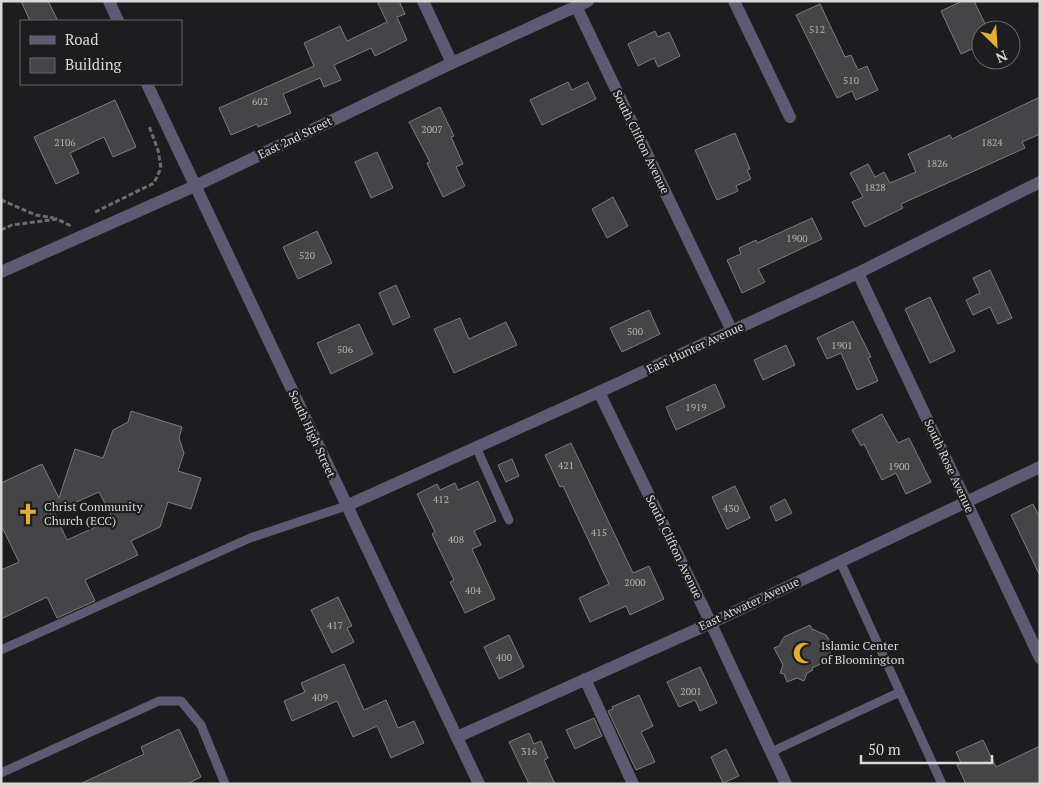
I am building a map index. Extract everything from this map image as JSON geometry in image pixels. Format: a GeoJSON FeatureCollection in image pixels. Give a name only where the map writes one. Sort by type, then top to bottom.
{"type":"FeatureCollection","features":[{"type":"Feature","properties":{"kind":"street"},"geometry":{"type":"LineString","coordinates":[[109,1],[118,20]]}},
{"type":"Feature","properties":{"kind":"street"},"geometry":{"type":"LineString","coordinates":[[423,1],[452,63]]}},
{"type":"Feature","properties":{"kind":"street"},"geometry":{"type":"LineString","coordinates":[[734,1],[790,117]]}},
{"type":"Feature","properties":{"kind":"street","name":"East 2nd Street"},"geometry":{"type":"LineString","coordinates":[[1,272],[195,186],[452,63],[582,4]]}},
{"type":"Feature","properties":{"kind":"street","name":"South Clifton Avenue"},"geometry":{"type":"LineString","coordinates":[[582,4],[732,331]]}},
{"type":"Feature","properties":{"kind":"street","name":"South High Street"},"geometry":{"type":"LineString","coordinates":[[147,85],[478,784]]}},
{"type":"Feature","properties":{"kind":"street","name":"East Hunter Avenue"},"geometry":{"type":"LineString","coordinates":[[346,506],[858,273],[1040,182]]}},
{"type":"Feature","properties":{"kind":"street","name":"South Rose Avenue"},"geometry":{"type":"LineString","coordinates":[[858,273],[1040,658]]}},
{"type":"Feature","properties":{"kind":"street","name":"South Clifton Avenue"},"geometry":{"type":"LineString","coordinates":[[599,392],[711,623],[786,784]]}},
{"type":"Feature","properties":{"kind":"street","name":"East Atwater Avenue"},"geometry":{"type":"LineString","coordinates":[[457,737],[711,623],[966,501],[1040,468]]}},
{"type":"Feature","properties":{"kind":"street"},"geometry":{"type":"LineString","coordinates":[[585,679],[633,784]]}},
{"type":"Feature","properties":{"kind":"lane"},"geometry":{"type":"LineString","coordinates":[[476,447],[509,520]]}},
{"type":"Feature","properties":{"kind":"lane"},"geometry":{"type":"LineString","coordinates":[[1,650],[250,538],[346,506]]}},
{"type":"Feature","properties":{"kind":"lane"},"geometry":{"type":"LineString","coordinates":[[840,561],[942,784]]}},
{"type":"Feature","properties":{"kind":"lane"},"geometry":{"type":"LineString","coordinates":[[771,752],[900,692]]}},
{"type":"Feature","properties":{"kind":"lane"},"geometry":{"type":"LineString","coordinates":[[1,773],[159,701],[180,701],[201,725],[226,784]]}},
{"type":"Feature","properties":{"kind":"path"},"geometry":{"type":"LineString","coordinates":[[95,212],[154,183],[161,168],[158,150],[148,125]]}},
{"type":"Feature","properties":{"kind":"path"},"geometry":{"type":"LineString","coordinates":[[1,200],[36,215],[57,219],[69,225],[78,221]]}},
{"type":"Feature","properties":{"kind":"path"},"geometry":{"type":"LineString","coordinates":[[1,230],[12,225],[57,219]]}},
{"type":"Feature","properties":{"kind":"building"},"geometry":{"type":"Polygon","coordinates":[[[21,1],[48,1],[58,20],[30,20],[21,1]]]}},
{"type":"Feature","properties":{"kind":"building"},"geometry":{"type":"Polygon","coordinates":[[[377,1],[399,1],[405,14],[397,17],[407,40],[375,56],[371,48],[334,65],[341,80],[324,87],[320,78],[283,94],[291,113],[258,127],[257,124],[231,135],[219,108],[314,66],[304,43],[340,26],[347,41],[387,22],[377,1]]]}},
{"type":"Feature","properties":{"kind":"building"},"geometry":{"type":"Polygon","coordinates":[[[962,1],[974,1],[983,20],[971,20],[971,50],[961,54],[941,11],[962,1]]]}},
{"type":"Feature","properties":{"kind":"building"},"geometry":{"type":"Polygon","coordinates":[[[820,4],[845,57],[851,55],[858,70],[867,66],[878,90],[856,100],[852,91],[837,98],[796,15],[820,4]]]}},
{"type":"Feature","properties":{"kind":"building"},"geometry":{"type":"Polygon","coordinates":[[[655,31],[658,37],[669,32],[680,56],[658,67],[654,58],[638,66],[628,44],[655,31]]]}},
{"type":"Feature","properties":{"kind":"building"},"geometry":{"type":"Polygon","coordinates":[[[568,82],[572,90],[588,82],[596,99],[542,125],[530,100],[568,82]]]}},
{"type":"Feature","properties":{"kind":"building"},"geometry":{"type":"Polygon","coordinates":[[[1040,97],[1040,134],[1022,142],[1025,148],[901,204],[903,208],[865,227],[852,202],[863,197],[850,173],[868,164],[875,177],[884,172],[890,183],[916,172],[908,154],[950,135],[952,139],[1040,97]]]}},
{"type":"Feature","properties":{"kind":"building"},"geometry":{"type":"Polygon","coordinates":[[[115,100],[136,147],[113,157],[104,137],[70,153],[79,173],[56,184],[34,137],[115,100]]]}},
{"type":"Feature","properties":{"kind":"building"},"geometry":{"type":"Polygon","coordinates":[[[440,107],[454,136],[451,137],[463,164],[456,167],[465,186],[443,197],[427,163],[430,162],[409,122],[440,107]]]}},
{"type":"Feature","properties":{"kind":"building"},"geometry":{"type":"Polygon","coordinates":[[[735,133],[750,169],[747,170],[751,179],[736,186],[738,191],[717,200],[695,150],[735,133]]]}},
{"type":"Feature","properties":{"kind":"building"},"geometry":{"type":"Polygon","coordinates":[[[377,152],[393,188],[371,198],[355,162],[377,152]]]}},
{"type":"Feature","properties":{"kind":"building"},"geometry":{"type":"Polygon","coordinates":[[[613,197],[628,226],[607,238],[592,209],[613,197]]]}},
{"type":"Feature","properties":{"kind":"building"},"geometry":{"type":"Polygon","coordinates":[[[812,218],[822,239],[758,269],[765,282],[742,293],[727,260],[741,254],[739,248],[756,240],[757,243],[812,218]]]}},
{"type":"Feature","properties":{"kind":"building"},"geometry":{"type":"Polygon","coordinates":[[[317,231],[332,263],[298,279],[283,247],[317,231]]]}},
{"type":"Feature","properties":{"kind":"building"},"geometry":{"type":"Polygon","coordinates":[[[990,270],[1012,318],[998,324],[990,307],[973,315],[966,300],[980,293],[973,278],[990,270]]]}},
{"type":"Feature","properties":{"kind":"building"},"geometry":{"type":"Polygon","coordinates":[[[396,285],[410,317],[393,325],[379,293],[396,285]]]}},
{"type":"Feature","properties":{"kind":"building"},"geometry":{"type":"Polygon","coordinates":[[[930,297],[955,351],[930,363],[905,309],[930,297]]]}},
{"type":"Feature","properties":{"kind":"building"},"geometry":{"type":"Polygon","coordinates":[[[649,310],[660,334],[622,352],[610,328],[649,310]]]}},
{"type":"Feature","properties":{"kind":"building"},"geometry":{"type":"Polygon","coordinates":[[[460,318],[469,339],[506,322],[517,345],[454,373],[434,329],[460,318]]]}},
{"type":"Feature","properties":{"kind":"building"},"geometry":{"type":"Polygon","coordinates":[[[853,321],[871,357],[868,358],[878,381],[857,390],[841,353],[827,359],[817,338],[853,321]]]}},
{"type":"Feature","properties":{"kind":"building"},"geometry":{"type":"Polygon","coordinates":[[[359,324],[373,354],[331,374],[317,343],[359,324]]]}},
{"type":"Feature","properties":{"kind":"building"},"geometry":{"type":"Polygon","coordinates":[[[786,345],[795,365],[763,380],[754,360],[786,345]]]}},
{"type":"Feature","properties":{"kind":"building"},"geometry":{"type":"Polygon","coordinates":[[[715,384],[725,407],[676,430],[666,407],[715,384]]]}},
{"type":"Feature","properties":{"kind":"building","name":"Christ Community Church (ECC)"},"geometry":{"type":"Polygon","coordinates":[[[131,411],[182,427],[179,438],[184,453],[178,471],[201,478],[191,509],[168,502],[160,527],[131,541],[138,555],[85,580],[95,601],[57,618],[47,597],[1,619],[1,570],[19,562],[1,525],[1,483],[42,464],[59,498],[75,449],[103,458],[113,430],[128,422],[131,411]],[[99,492],[54,512],[67,540],[113,519],[99,492]]]}},
{"type":"Feature","properties":{"kind":"building"},"geometry":{"type":"Polygon","coordinates":[[[882,414],[898,443],[909,438],[931,482],[906,494],[896,473],[882,480],[864,444],[861,446],[852,430],[882,414]]]}},
{"type":"Feature","properties":{"kind":"building"},"geometry":{"type":"Polygon","coordinates":[[[571,443],[633,573],[649,566],[664,599],[630,615],[626,606],[590,622],[579,598],[609,584],[563,486],[560,487],[545,455],[571,443]]]}},
{"type":"Feature","properties":{"kind":"building"},"geometry":{"type":"Polygon","coordinates":[[[512,459],[519,476],[506,482],[498,465],[512,459]]]}},
{"type":"Feature","properties":{"kind":"building"},"geometry":{"type":"Polygon","coordinates":[[[478,481],[496,521],[474,531],[481,545],[472,549],[495,599],[465,613],[450,582],[454,580],[432,534],[435,532],[417,494],[437,484],[440,490],[455,483],[458,490],[478,481]]]}},
{"type":"Feature","properties":{"kind":"building"},"geometry":{"type":"Polygon","coordinates":[[[735,486],[750,518],[727,529],[712,497],[735,486]]]}},
{"type":"Feature","properties":{"kind":"building"},"geometry":{"type":"Polygon","coordinates":[[[785,499],[792,513],[776,521],[770,507],[785,499]]]}},
{"type":"Feature","properties":{"kind":"building"},"geometry":{"type":"Polygon","coordinates":[[[1033,504],[1040,518],[1040,576],[1011,515],[1033,504]]]}},
{"type":"Feature","properties":{"kind":"building"},"geometry":{"type":"Polygon","coordinates":[[[338,597],[352,626],[347,628],[354,642],[332,653],[311,610],[338,597]]]}},
{"type":"Feature","properties":{"kind":"building","name":"Islamic Center of Bloomington"},"geometry":{"type":"Polygon","coordinates":[[[810,625],[812,629],[826,635],[830,641],[827,646],[833,658],[812,668],[813,670],[807,673],[804,681],[797,678],[787,682],[784,674],[780,673],[783,665],[774,648],[779,646],[784,637],[810,625]]]}},
{"type":"Feature","properties":{"kind":"building"},"geometry":{"type":"Polygon","coordinates":[[[509,635],[524,667],[499,679],[484,647],[509,635]]]}},
{"type":"Feature","properties":{"kind":"building"},"geometry":{"type":"Polygon","coordinates":[[[344,664],[364,710],[386,700],[398,728],[414,721],[424,743],[391,758],[377,726],[353,737],[337,701],[292,721],[284,701],[305,692],[301,683],[344,664]]]}},
{"type":"Feature","properties":{"kind":"building"},"geometry":{"type":"Polygon","coordinates":[[[700,667],[717,703],[700,711],[695,700],[679,707],[667,682],[700,667]]]}},
{"type":"Feature","properties":{"kind":"building"},"geometry":{"type":"Polygon","coordinates":[[[639,695],[653,726],[641,732],[655,762],[636,770],[608,711],[613,709],[612,707],[639,695]]]}},
{"type":"Feature","properties":{"kind":"building"},"geometry":{"type":"Polygon","coordinates":[[[594,718],[602,736],[575,749],[566,730],[594,718]]]}},
{"type":"Feature","properties":{"kind":"building"},"geometry":{"type":"Polygon","coordinates":[[[179,729],[201,777],[187,784],[80,784],[144,754],[141,747],[179,729]]]}},
{"type":"Feature","properties":{"kind":"building"},"geometry":{"type":"Polygon","coordinates":[[[529,733],[534,744],[541,741],[548,758],[544,760],[555,784],[529,784],[509,742],[529,733]]]}},
{"type":"Feature","properties":{"kind":"building"},"geometry":{"type":"Polygon","coordinates":[[[983,740],[996,767],[1040,746],[1040,784],[966,784],[957,765],[961,763],[956,752],[983,740]]]}},
{"type":"Feature","properties":{"kind":"building"},"geometry":{"type":"Polygon","coordinates":[[[726,749],[739,776],[723,783],[711,757],[726,749]]]}},
{"type":"Feature","properties":{"kind":"place","name":"Christ Community Church (ECC)"},"geometry":{"type":"Point","coordinates":[28,514]}},
{"type":"Feature","properties":{"kind":"place","name":"Islamic Center of Bloomington"},"geometry":{"type":"Point","coordinates":[804,653]}}]}
